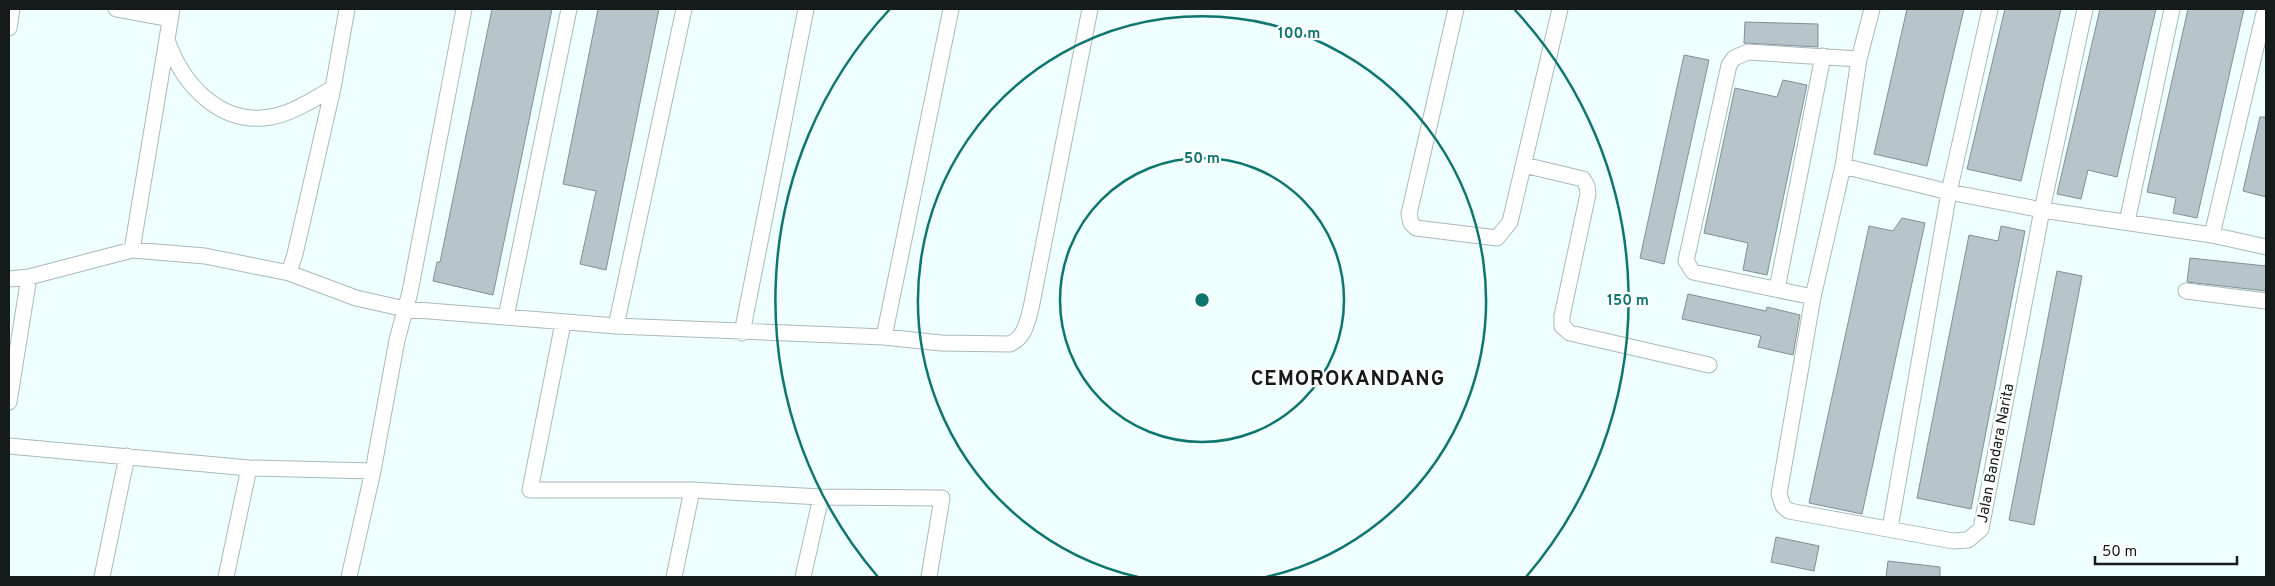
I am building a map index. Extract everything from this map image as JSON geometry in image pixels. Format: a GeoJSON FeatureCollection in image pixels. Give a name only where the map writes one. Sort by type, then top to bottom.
{"type":"FeatureCollection","features":[{"type":"Feature","properties":{"kind":"street"},"geometry":{"type":"LineString","coordinates":[[9,28],[12,9]]}},
{"type":"Feature","properties":{"kind":"street"},"geometry":{"type":"LineString","coordinates":[[116,9],[171,14],[132,250]]}},
{"type":"Feature","properties":{"kind":"street"},"geometry":{"type":"LineString","coordinates":[[289,273],[333,88],[347,9]]}},
{"type":"Feature","properties":{"kind":"street"},"geometry":{"type":"LineString","coordinates":[[349,577],[405,309],[464,9]]}},
{"type":"Feature","properties":{"kind":"street"},"geometry":{"type":"LineString","coordinates":[[506,317],[570,9]]}},
{"type":"Feature","properties":{"kind":"street"},"geometry":{"type":"LineString","coordinates":[[616,326],[684,9]]}},
{"type":"Feature","properties":{"kind":"street"},"geometry":{"type":"LineString","coordinates":[[742,333],[806,9]]}},
{"type":"Feature","properties":{"kind":"street"},"geometry":{"type":"LineString","coordinates":[[884,337],[951,9]]}},
{"type":"Feature","properties":{"kind":"street"},"geometry":{"type":"LineString","coordinates":[[9,279],[29,277],[132,250],[205,256],[289,273],[356,298],[405,309],[564,323],[742,333],[884,337],[941,344],[996,345],[1016,341],[1025,330],[1090,9]]}},
{"type":"Feature","properties":{"kind":"street"},"geometry":{"type":"LineString","coordinates":[[1456,9],[1409,214],[1411,223],[1416,228],[1497,238],[1510,222],[1560,9]]}},
{"type":"Feature","properties":{"kind":"street","name":"Jalan Bandara Narita"},"geometry":{"type":"LineString","coordinates":[[1872,9],[1859,59],[1843,166],[1813,297],[1779,494],[1780,500],[1789,511],[1960,541],[1968,540],[1981,530],[2042,210]]}},
{"type":"Feature","properties":{"kind":"street"},"geometry":{"type":"LineString","coordinates":[[1890,528],[1949,192],[1990,9]]}},
{"type":"Feature","properties":{"kind":"street"},"geometry":{"type":"LineString","coordinates":[[2042,210],[2085,9]]}},
{"type":"Feature","properties":{"kind":"street"},"geometry":{"type":"LineString","coordinates":[[2127,222],[2172,9]]}},
{"type":"Feature","properties":{"kind":"street"},"geometry":{"type":"LineString","coordinates":[[2212,235],[2266,9]]}},
{"type":"Feature","properties":{"kind":"street"},"geometry":{"type":"LineString","coordinates":[[166,36],[174,58],[186,78],[218,108],[237,116],[271,117],[288,112],[333,88]]}},
{"type":"Feature","properties":{"kind":"street"},"geometry":{"type":"LineString","coordinates":[[1813,297],[1694,272],[1686,261],[1729,65],[1734,58],[1748,52],[1859,59]]}},
{"type":"Feature","properties":{"kind":"street"},"geometry":{"type":"LineString","coordinates":[[1777,289],[1823,56]]}},
{"type":"Feature","properties":{"kind":"street"},"geometry":{"type":"LineString","coordinates":[[1524,164],[1583,179],[1588,186],[1588,194],[1562,316],[1562,326],[1570,333],[1709,365]]}},
{"type":"Feature","properties":{"kind":"street"},"geometry":{"type":"LineString","coordinates":[[1843,166],[1949,192],[2042,210],[2212,235],[2266,247]]}},
{"type":"Feature","properties":{"kind":"street"},"geometry":{"type":"LineString","coordinates":[[9,402],[29,277]]}},
{"type":"Feature","properties":{"kind":"street"},"geometry":{"type":"LineString","coordinates":[[2186,291],[2266,301]]}},
{"type":"Feature","properties":{"kind":"street"},"geometry":{"type":"LineString","coordinates":[[564,323],[530,490],[692,490],[821,496],[942,498],[929,577]]}},
{"type":"Feature","properties":{"kind":"street"},"geometry":{"type":"LineString","coordinates":[[9,446],[249,468],[372,471]]}},
{"type":"Feature","properties":{"kind":"street"},"geometry":{"type":"LineString","coordinates":[[102,577],[127,456]]}},
{"type":"Feature","properties":{"kind":"street"},"geometry":{"type":"LineString","coordinates":[[226,577],[249,468]]}},
{"type":"Feature","properties":{"kind":"street"},"geometry":{"type":"LineString","coordinates":[[674,577],[692,490]]}},
{"type":"Feature","properties":{"kind":"street"},"geometry":{"type":"LineString","coordinates":[[803,577],[821,496]]}},
{"type":"Feature","properties":{"kind":"building"},"geometry":{"type":"Polygon","coordinates":[[[492,9],[552,9],[493,295],[433,281],[437,262],[440,262],[492,9]]]}},
{"type":"Feature","properties":{"kind":"building"},"geometry":{"type":"Polygon","coordinates":[[[598,9],[659,9],[606,270],[580,264],[596,191],[563,184],[598,9]]]}},
{"type":"Feature","properties":{"kind":"building"},"geometry":{"type":"Polygon","coordinates":[[[1907,9],[1964,9],[1927,166],[1874,154],[1907,9]]]}},
{"type":"Feature","properties":{"kind":"building"},"geometry":{"type":"Polygon","coordinates":[[[2005,9],[2061,9],[2021,181],[1967,169],[2005,9]]]}},
{"type":"Feature","properties":{"kind":"building"},"geometry":{"type":"Polygon","coordinates":[[[2100,9],[2156,9],[2117,177],[2088,170],[2081,199],[2057,194],[2100,9]]]}},
{"type":"Feature","properties":{"kind":"building"},"geometry":{"type":"Polygon","coordinates":[[[2188,9],[2244,9],[2197,218],[2173,213],[2176,198],[2147,192],[2188,9]]]}},
{"type":"Feature","properties":{"kind":"building"},"geometry":{"type":"Polygon","coordinates":[[[1745,22],[1818,24],[1818,47],[1744,43],[1745,22]]]}},
{"type":"Feature","properties":{"kind":"building"},"geometry":{"type":"Polygon","coordinates":[[[1684,55],[1709,60],[1664,264],[1640,258],[1684,55]]]}},
{"type":"Feature","properties":{"kind":"building"},"geometry":{"type":"Polygon","coordinates":[[[1783,80],[1807,85],[1767,275],[1743,270],[1748,243],[1704,233],[1735,88],[1777,97],[1783,80]]]}},
{"type":"Feature","properties":{"kind":"building"},"geometry":{"type":"Polygon","coordinates":[[[2260,117],[2266,117],[2266,197],[2243,191],[2260,117]]]}},
{"type":"Feature","properties":{"kind":"building"},"geometry":{"type":"Polygon","coordinates":[[[1902,218],[1925,223],[1862,514],[1809,503],[1869,226],[1893,231],[1902,218]]]}},
{"type":"Feature","properties":{"kind":"building"},"geometry":{"type":"Polygon","coordinates":[[[2001,226],[2025,231],[1971,509],[1917,498],[1969,235],[1998,241],[2001,226]]]}},
{"type":"Feature","properties":{"kind":"building"},"geometry":{"type":"Polygon","coordinates":[[[2190,258],[2266,266],[2266,291],[2187,282],[2190,258]]]}},
{"type":"Feature","properties":{"kind":"building"},"geometry":{"type":"Polygon","coordinates":[[[2057,271],[2082,276],[2034,525],[2009,520],[2057,271]]]}},
{"type":"Feature","properties":{"kind":"building"},"geometry":{"type":"Polygon","coordinates":[[[1688,294],[1766,311],[1767,307],[1800,315],[1793,355],[1758,347],[1761,336],[1682,319],[1688,294]]]}},
{"type":"Feature","properties":{"kind":"building"},"geometry":{"type":"Polygon","coordinates":[[[1776,537],[1819,546],[1814,571],[1771,562],[1776,537]]]}},
{"type":"Feature","properties":{"kind":"building"},"geometry":{"type":"Polygon","coordinates":[[[1888,561],[1940,567],[1940,577],[1886,577],[1888,561]]]}},
{"type":"Feature","properties":{"kind":"district","name":"CEMOROKANDANG"},"geometry":{"type":"Point","coordinates":[1348,378]}}]}
